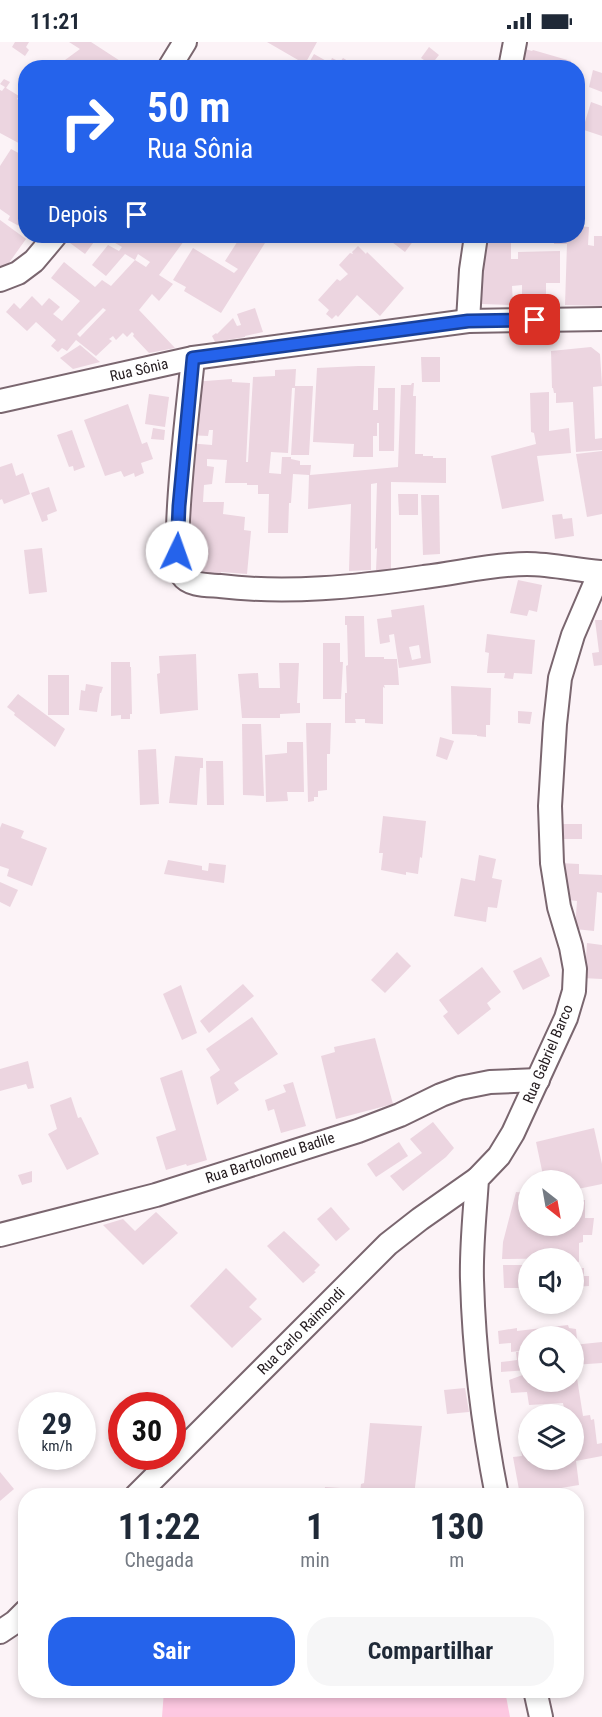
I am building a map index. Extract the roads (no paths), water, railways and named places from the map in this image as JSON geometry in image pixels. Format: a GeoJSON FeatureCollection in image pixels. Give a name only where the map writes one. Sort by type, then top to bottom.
{"type":"FeatureCollection","features":[{"type":"Feature","properties":{"kind":"street"},"geometry":{"type":"LineString","coordinates":[[174,60],[186,42]]}},
{"type":"Feature","properties":{"kind":"street"},"geometry":{"type":"LineString","coordinates":[[512,60],[515,42]]}},
{"type":"Feature","properties":{"kind":"street"},"geometry":{"type":"LineString","coordinates":[[0,280],[18,273],[34,261],[49,243]]}},
{"type":"Feature","properties":{"kind":"street"},"geometry":{"type":"LineString","coordinates":[[468,321],[475,243]]}},
{"type":"Feature","properties":{"kind":"street","name":"Rua Sônia"},"geometry":{"type":"LineString","coordinates":[[0,401],[193,358],[468,321],[602,320]]}},
{"type":"Feature","properties":{"kind":"street"},"geometry":{"type":"LineString","coordinates":[[193,358],[177,552],[181,575],[188,580],[196,584],[245,590],[302,590],[382,583],[528,564],[601,572]]}},
{"type":"Feature","properties":{"kind":"street","name":"Rua Gabriel Barco"},"geometry":{"type":"LineString","coordinates":[[477,1179],[499,1156],[513,1133],[566,1018],[574,991],[575,969],[572,947],[559,907],[552,863],[550,806],[555,724],[560,678],[573,635],[601,572]]}},
{"type":"Feature","properties":{"kind":"street","name":"Rua Bartolomeu Badile"},"geometry":{"type":"LineString","coordinates":[[0,1235],[156,1195],[358,1131],[460,1088],[490,1082],[538,1080]]}},
{"type":"Feature","properties":{"kind":"street"},"geometry":{"type":"LineString","coordinates":[[477,1179],[472,1278],[477,1360],[496,1488]]}},
{"type":"Feature","properties":{"kind":"street","name":"Rua Carlo Raimondi"},"geometry":{"type":"LineString","coordinates":[[144,1488],[388,1244],[477,1179]]}},
{"type":"Feature","properties":{"kind":"street"},"geometry":{"type":"LineString","coordinates":[[0,1632],[18,1619]]}},
{"type":"Feature","properties":{"kind":"street"},"geometry":{"type":"LineString","coordinates":[[537,1698],[541,1717]]}}]}
